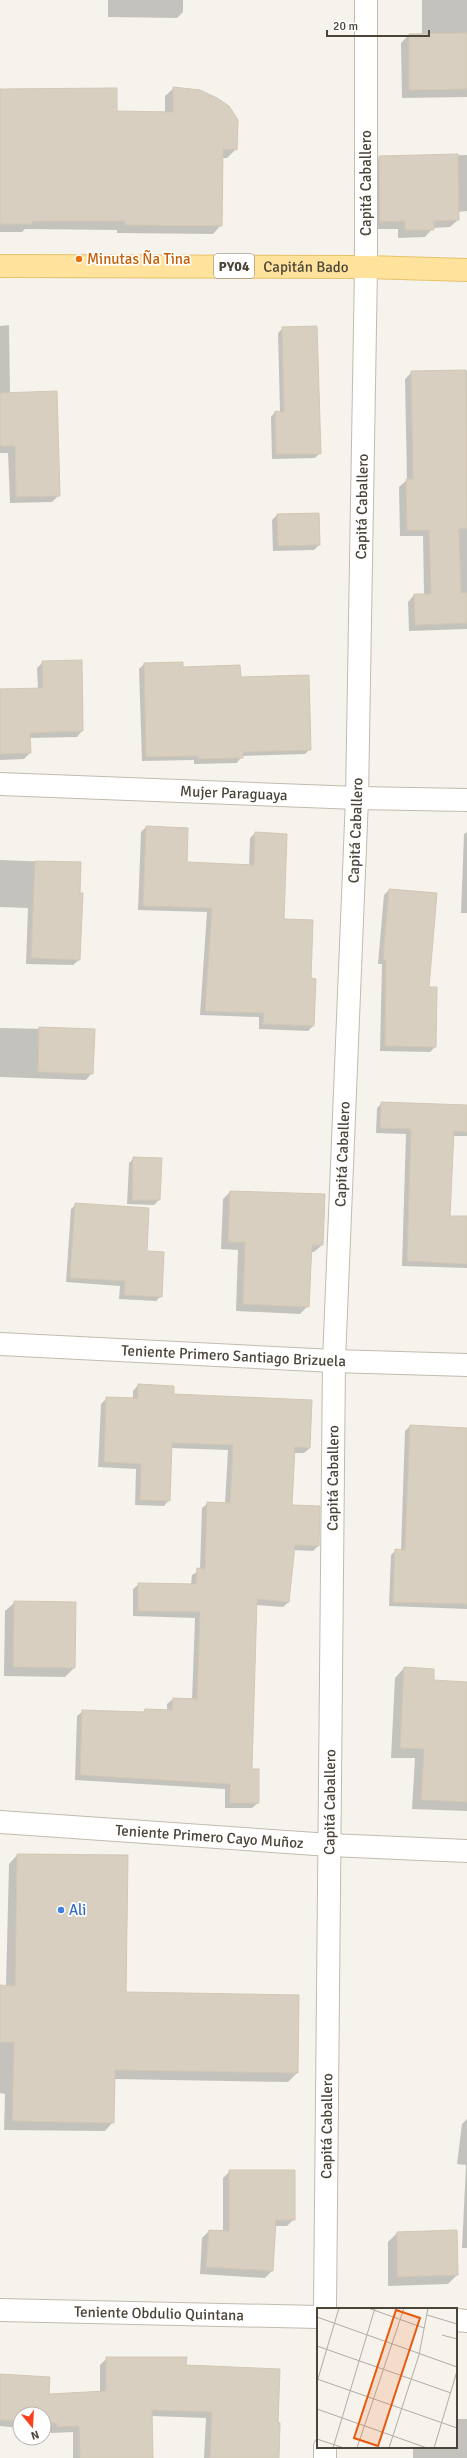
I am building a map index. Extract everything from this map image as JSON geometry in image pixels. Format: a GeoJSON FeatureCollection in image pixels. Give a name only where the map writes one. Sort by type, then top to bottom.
{"type":"FeatureCollection","features":[{"type":"Feature","properties":{"kind":"main road","name":"Capitán Bado"},"geometry":{"type":"LineString","coordinates":[[0,266],[366,267],[467,270]]}},
{"type":"Feature","properties":{"kind":"street","name":"Capitá Caballero"},"geometry":{"type":"LineString","coordinates":[[325,2308],[334,1361],[357,798],[366,267],[366,0]]}},
{"type":"Feature","properties":{"kind":"street","name":"Mujer Paraguaya"},"geometry":{"type":"LineString","coordinates":[[0,784],[357,798],[467,800]]}},
{"type":"Feature","properties":{"kind":"street","name":"Teniente Primero Santiago Brizuela"},"geometry":{"type":"LineString","coordinates":[[0,1344],[334,1361],[467,1365]]}},
{"type":"Feature","properties":{"kind":"street","name":"Teniente Primero Cayo Muñoz"},"geometry":{"type":"LineString","coordinates":[[0,1822],[330,1845],[467,1851]]}},
{"type":"Feature","properties":{"kind":"street","name":"Teniente Obdulio Quintana"},"geometry":{"type":"LineString","coordinates":[[0,2310],[317,2317]]}},
{"type":"Feature","properties":{"kind":"street"},"geometry":{"type":"LineString","coordinates":[[457,2320],[467,2321]]}},
{"type":"Feature","properties":{"kind":"building"},"geometry":{"type":"Polygon","coordinates":[[[467,33],[467,89],[409,90],[409,34],[467,33]]]}},
{"type":"Feature","properties":{"kind":"building"},"geometry":{"type":"Polygon","coordinates":[[[173,87],[200,90],[217,98],[229,106],[238,120],[237,150],[223,149],[222,226],[125,225],[125,221],[32,221],[32,224],[0,224],[0,89],[117,88],[117,111],[173,112],[173,87]]]}},
{"type":"Feature","properties":{"kind":"building"},"geometry":{"type":"Polygon","coordinates":[[[458,154],[459,220],[434,221],[434,230],[405,230],[405,221],[380,222],[379,156],[458,154]]]}},
{"type":"Feature","properties":{"kind":"building"},"geometry":{"type":"Polygon","coordinates":[[[317,326],[321,454],[276,454],[275,411],[284,412],[282,327],[317,326]]]}},
{"type":"Feature","properties":{"kind":"building"},"geometry":{"type":"Polygon","coordinates":[[[466,370],[467,528],[459,529],[461,593],[467,593],[467,623],[415,625],[414,594],[431,594],[429,530],[407,530],[406,479],[413,479],[411,371],[466,370]]]}},
{"type":"Feature","properties":{"kind":"building"},"geometry":{"type":"Polygon","coordinates":[[[57,391],[60,496],[16,497],[15,446],[0,446],[0,393],[57,391]]]}},
{"type":"Feature","properties":{"kind":"building"},"geometry":{"type":"Polygon","coordinates":[[[319,513],[320,545],[278,546],[277,514],[319,513]]]}},
{"type":"Feature","properties":{"kind":"building"},"geometry":{"type":"Polygon","coordinates":[[[82,660],[83,731],[30,733],[31,753],[0,754],[0,689],[43,688],[42,661],[82,660]]]}},
{"type":"Feature","properties":{"kind":"building"},"geometry":{"type":"Polygon","coordinates":[[[183,662],[183,667],[240,665],[241,677],[309,675],[311,750],[243,752],[243,758],[198,759],[198,756],[146,757],[144,663],[183,662]]]}},
{"type":"Feature","properties":{"kind":"building"},"geometry":{"type":"Polygon","coordinates":[[[146,826],[188,828],[187,862],[254,865],[255,832],[287,834],[284,919],[313,920],[311,978],[316,979],[314,1026],[263,1024],[264,1013],[205,1011],[212,908],[143,906],[146,826]]]}},
{"type":"Feature","properties":{"kind":"building"},"geometry":{"type":"Polygon","coordinates":[[[35,861],[81,862],[80,893],[83,893],[80,960],[31,958],[35,861]]]}},
{"type":"Feature","properties":{"kind":"building"},"geometry":{"type":"Polygon","coordinates":[[[389,889],[437,893],[429,987],[437,987],[436,1047],[385,1046],[386,960],[383,959],[389,889]]]}},
{"type":"Feature","properties":{"kind":"building"},"geometry":{"type":"Polygon","coordinates":[[[39,1027],[95,1029],[93,1074],[38,1072],[39,1027]]]}},
{"type":"Feature","properties":{"kind":"building"},"geometry":{"type":"Polygon","coordinates":[[[381,1102],[467,1105],[467,1132],[454,1131],[450,1216],[467,1216],[467,1264],[407,1261],[411,1129],[380,1128],[381,1102]]]}},
{"type":"Feature","properties":{"kind":"building"},"geometry":{"type":"Polygon","coordinates":[[[133,1157],[162,1158],[160,1200],[132,1200],[133,1157]]]}},
{"type":"Feature","properties":{"kind":"building"},"geometry":{"type":"Polygon","coordinates":[[[230,1191],[325,1194],[323,1245],[312,1245],[309,1307],[243,1304],[245,1242],[228,1242],[230,1191]]]}},
{"type":"Feature","properties":{"kind":"building"},"geometry":{"type":"Polygon","coordinates":[[[75,1203],[149,1208],[147,1251],[164,1252],[162,1297],[124,1295],[125,1281],[70,1278],[75,1203]]]}},
{"type":"Feature","properties":{"kind":"building"},"geometry":{"type":"Polygon","coordinates":[[[138,1384],[174,1386],[174,1394],[312,1400],[310,1448],[295,1447],[292,1505],[320,1506],[319,1546],[295,1545],[289,1602],[257,1599],[252,1769],[259,1769],[259,1803],[230,1803],[230,1784],[80,1775],[82,1710],[144,1712],[145,1709],[172,1710],[173,1698],[197,1699],[200,1612],[138,1611],[138,1583],[196,1584],[197,1568],[205,1569],[207,1502],[230,1503],[233,1445],[172,1443],[170,1501],[140,1500],[141,1464],[104,1462],[106,1397],[138,1398],[138,1384]]]}},
{"type":"Feature","properties":{"kind":"building"},"geometry":{"type":"Polygon","coordinates":[[[410,1425],[467,1428],[467,1604],[393,1602],[395,1549],[405,1550],[410,1425]]]}},
{"type":"Feature","properties":{"kind":"building"},"geometry":{"type":"Polygon","coordinates":[[[14,1601],[76,1602],[75,1668],[13,1667],[14,1601]]]}},
{"type":"Feature","properties":{"kind":"building"},"geometry":{"type":"Polygon","coordinates":[[[404,1667],[434,1669],[434,1680],[467,1682],[467,1802],[421,1800],[424,1749],[400,1748],[404,1667]]]}},
{"type":"Feature","properties":{"kind":"building"},"geometry":{"type":"Polygon","coordinates":[[[17,1854],[128,1855],[126,1992],[299,1995],[298,2073],[115,2070],[114,2123],[12,2121],[14,2042],[0,2042],[0,1985],[15,1986],[17,1854]]]}},
{"type":"Feature","properties":{"kind":"building"},"geometry":{"type":"Polygon","coordinates":[[[229,2170],[295,2170],[295,2220],[276,2220],[273,2271],[206,2267],[209,2230],[229,2231],[229,2170]]]}},
{"type":"Feature","properties":{"kind":"building"},"geometry":{"type":"Polygon","coordinates":[[[457,2230],[458,2275],[397,2277],[397,2232],[457,2230]]]}},
{"type":"Feature","properties":{"kind":"building"},"geometry":{"type":"Polygon","coordinates":[[[106,2357],[187,2357],[186,2365],[280,2369],[278,2422],[280,2423],[279,2458],[210,2458],[212,2412],[152,2410],[153,2458],[80,2458],[79,2426],[57,2427],[57,2423],[52,2423],[52,2406],[12,2406],[12,2421],[0,2420],[0,2374],[50,2377],[49,2394],[106,2391],[106,2357]]]}},
{"type":"Feature","properties":{"kind":"place","name":"Minutas Ña Tina"},"geometry":{"type":"Point","coordinates":[79,259]}},
{"type":"Feature","properties":{"kind":"place","name":"Ali"},"geometry":{"type":"Point","coordinates":[61,1910]}}]}
